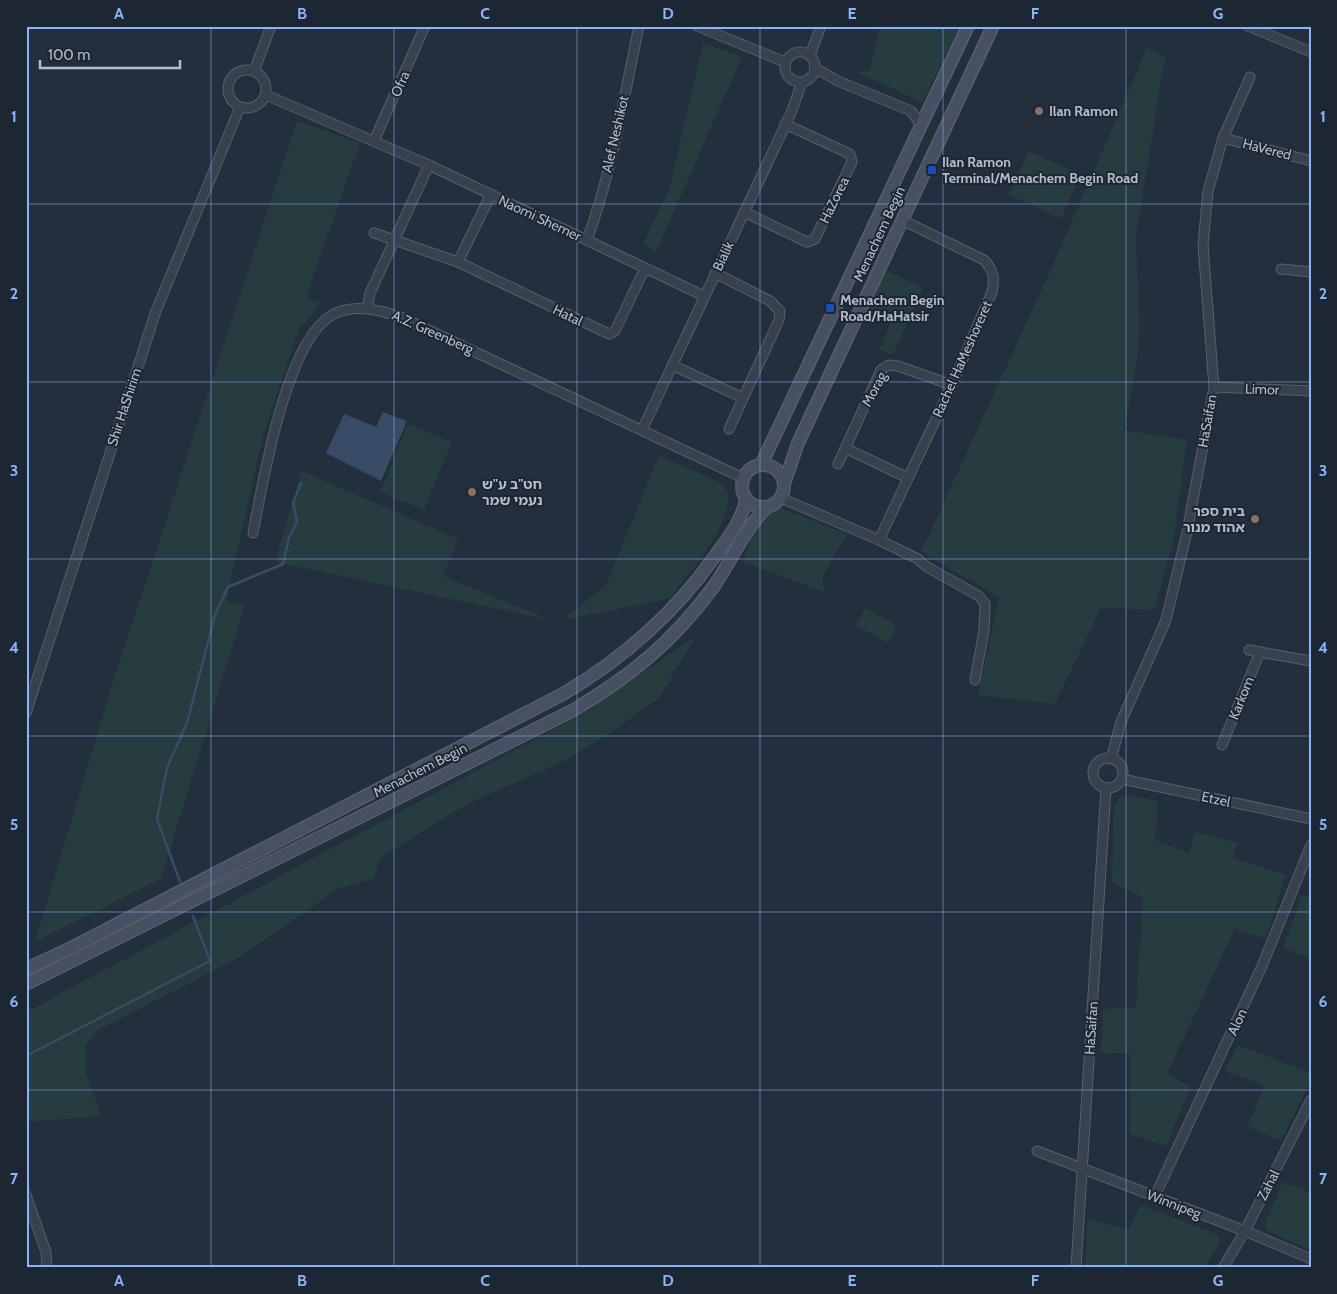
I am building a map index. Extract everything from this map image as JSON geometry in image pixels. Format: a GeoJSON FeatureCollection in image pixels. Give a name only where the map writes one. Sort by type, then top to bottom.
{"type":"FeatureCollection","features":[{"type":"Feature","properties":{"kind":"main road","name":"Menachem Begin"},"geometry":{"type":"LineString","coordinates":[[761,465],[968,26]]}},
{"type":"Feature","properties":{"kind":"main road","name":"Menachem Begin"},"geometry":{"type":"LineString","coordinates":[[784,484],[798,443],[993,26]]}},
{"type":"Feature","properties":{"kind":"main road"},"geometry":{"type":"LineString","coordinates":[[761,465],[768,465],[778,471],[784,484],[780,498],[766,507],[755,506],[746,499],[742,485],[743,478],[748,471],[761,465]]}},
{"type":"Feature","properties":{"kind":"main road","name":"Menachem Begin"},"geometry":{"type":"LineString","coordinates":[[26,969],[71,948],[563,694],[606,668],[644,637],[684,598],[742,517],[746,499]]}},
{"type":"Feature","properties":{"kind":"main road","name":"Menachem Begin"},"geometry":{"type":"LineString","coordinates":[[26,984],[572,711],[616,684],[678,631],[713,586],[753,522],[766,507]]}},
{"type":"Feature","properties":{"kind":"street"},"geometry":{"type":"LineString","coordinates":[[254,71],[271,26]]}},
{"type":"Feature","properties":{"kind":"street","name":"Ofra"},"geometry":{"type":"LineString","coordinates":[[374,141],[425,26]]}},
{"type":"Feature","properties":{"kind":"street","name":"Alef Neshikot"},"geometry":{"type":"LineString","coordinates":[[587,240],[594,220],[618,125],[640,26]]}},
{"type":"Feature","properties":{"kind":"street"},"geometry":{"type":"LineString","coordinates":[[697,26],[786,62]]}},
{"type":"Feature","properties":{"kind":"street"},"geometry":{"type":"LineString","coordinates":[[821,26],[810,55],[815,68],[838,81],[911,111],[921,125]]}},
{"type":"Feature","properties":{"kind":"street"},"geometry":{"type":"LineString","coordinates":[[1248,26],[1311,52]]}},
{"type":"Feature","properties":{"kind":"street"},"geometry":{"type":"LineString","coordinates":[[810,55],[796,52],[791,54],[786,62],[789,76],[802,82],[811,77],[815,68]]}},
{"type":"Feature","properties":{"kind":"street"},"geometry":{"type":"LineString","coordinates":[[239,71],[254,71],[263,78],[267,85],[266,95],[256,106],[250,108],[240,106],[231,100],[228,93],[230,80],[239,71]]}},
{"type":"Feature","properties":{"kind":"street"},"geometry":{"type":"LineString","coordinates":[[811,77],[838,81]]}},
{"type":"Feature","properties":{"kind":"street","name":"HaSaifan"},"geometry":{"type":"LineString","coordinates":[[1111,759],[1121,722],[1166,620],[1187,532],[1214,387],[1203,245],[1208,191],[1223,138],[1250,77]]}},
{"type":"Feature","properties":{"kind":"street","name":"Bialik"},"geometry":{"type":"LineString","coordinates":[[642,430],[786,124],[802,82]]}},
{"type":"Feature","properties":{"kind":"street","name":"Naomi Shemer"},"geometry":{"type":"LineString","coordinates":[[266,95],[429,165],[704,296]]}},
{"type":"Feature","properties":{"kind":"street","name":"Shir HaShirim"},"geometry":{"type":"LineString","coordinates":[[26,713],[156,311],[240,106]]}},
{"type":"Feature","properties":{"kind":"street"},"geometry":{"type":"LineString","coordinates":[[911,111],[929,107]]}},
{"type":"Feature","properties":{"kind":"street","name":"HaZorea"},"geometry":{"type":"LineString","coordinates":[[744,212],[807,242],[815,239],[852,162],[850,154],[786,124]]}},
{"type":"Feature","properties":{"kind":"street","name":"HaVered"},"geometry":{"type":"LineString","coordinates":[[1223,138],[1311,161]]}},
{"type":"Feature","properties":{"kind":"street"},"geometry":{"type":"LineString","coordinates":[[367,308],[370,293],[429,165]]}},
{"type":"Feature","properties":{"kind":"street"},"geometry":{"type":"LineString","coordinates":[[458,262],[491,194]]}},
{"type":"Feature","properties":{"kind":"street","name":"Rachel HaMeshoreret"},"geometry":{"type":"LineString","coordinates":[[879,540],[952,385],[992,292],[995,278],[992,268],[984,260],[902,220]]}},
{"type":"Feature","properties":{"kind":"street","name":"Hatal"},"geometry":{"type":"LineString","coordinates":[[374,233],[458,262],[609,334],[615,331],[645,268]]}},
{"type":"Feature","properties":{"kind":"street"},"geometry":{"type":"LineString","coordinates":[[1281,268],[1311,272]]}},
{"type":"Feature","properties":{"kind":"street"},"geometry":{"type":"LineString","coordinates":[[715,273],[770,301],[780,311],[779,320],[729,429]]}},
{"type":"Feature","properties":{"kind":"street","name":"A.Z. Greenberg"},"geometry":{"type":"LineString","coordinates":[[253,533],[273,434],[307,340],[320,323],[334,314],[351,309],[367,308],[386,312],[427,328],[743,478]]}},
{"type":"Feature","properties":{"kind":"street"},"geometry":{"type":"LineString","coordinates":[[672,365],[744,398]]}},
{"type":"Feature","properties":{"kind":"street","name":"Morag"},"geometry":{"type":"LineString","coordinates":[[838,464],[880,370],[889,365],[898,366],[952,385]]}},
{"type":"Feature","properties":{"kind":"street","name":"Limor"},"geometry":{"type":"LineString","coordinates":[[1214,387],[1311,391]]}},
{"type":"Feature","properties":{"kind":"street"},"geometry":{"type":"LineString","coordinates":[[845,448],[908,478]]}},
{"type":"Feature","properties":{"kind":"street"},"geometry":{"type":"LineString","coordinates":[[780,498],[879,540],[918,559],[927,567],[979,596],[985,604],[984,631],[976,680]]}},
{"type":"Feature","properties":{"kind":"street"},"geometry":{"type":"LineString","coordinates":[[1249,650],[1311,661]]}},
{"type":"Feature","properties":{"kind":"street","name":"Karkom"},"geometry":{"type":"LineString","coordinates":[[1222,745],[1260,652]]}},
{"type":"Feature","properties":{"kind":"street"},"geometry":{"type":"LineString","coordinates":[[1111,759],[1122,767],[1122,779],[1114,787],[1106,788],[1096,782],[1093,772],[1097,763],[1111,759]]}},
{"type":"Feature","properties":{"kind":"street","name":"Etzel"},"geometry":{"type":"LineString","coordinates":[[1122,779],[1311,819]]}},
{"type":"Feature","properties":{"kind":"street","name":"HaSaifan"},"geometry":{"type":"LineString","coordinates":[[1076,1268],[1106,788]]}},
{"type":"Feature","properties":{"kind":"street","name":"Alon"},"geometry":{"type":"LineString","coordinates":[[1155,1196],[1262,966],[1311,845]]}},
{"type":"Feature","properties":{"kind":"street","name":"Zahal"},"geometry":{"type":"LineString","coordinates":[[1223,1268],[1245,1231],[1311,1100]]}},
{"type":"Feature","properties":{"kind":"street","name":"Winnipeg"},"geometry":{"type":"LineString","coordinates":[[1037,1151],[1245,1231],[1311,1259]]}},
{"type":"Feature","properties":{"kind":"street"},"geometry":{"type":"LineString","coordinates":[[26,1195],[46,1252],[47,1268]]}},
{"type":"Feature","properties":{"kind":"green space"},"geometry":{"type":"Polygon","coordinates":[[[880,26],[960,26],[922,102],[856,72],[870,70],[880,26]]]}},
{"type":"Feature","properties":{"kind":"green space"},"geometry":{"type":"Polygon","coordinates":[[[703,43],[742,57],[656,252],[643,244],[669,190],[703,43]]]}},
{"type":"Feature","properties":{"kind":"green space"},"geometry":{"type":"Polygon","coordinates":[[[1147,48],[1165,57],[1136,235],[1140,331],[1137,361],[1124,430],[1187,440],[1173,543],[1154,610],[1101,608],[1055,704],[978,695],[999,597],[921,552],[1052,267],[1147,48]]]}},
{"type":"Feature","properties":{"kind":"green space"},"geometry":{"type":"Polygon","coordinates":[[[297,121],[360,143],[306,297],[321,303],[299,329],[263,436],[226,602],[245,605],[161,879],[35,942],[112,685],[297,121]]]}},
{"type":"Feature","properties":{"kind":"green space"},"geometry":{"type":"Polygon","coordinates":[[[1029,151],[1081,175],[1061,219],[1009,195],[1029,151]]]}},
{"type":"Feature","properties":{"kind":"green space"},"geometry":{"type":"Polygon","coordinates":[[[886,271],[923,288],[893,355],[880,349],[892,320],[869,310],[886,271]]]}},
{"type":"Feature","properties":{"kind":"green space"},"geometry":{"type":"Polygon","coordinates":[[[408,424],[452,442],[424,510],[380,492],[408,424]]]}},
{"type":"Feature","properties":{"kind":"green space"},"geometry":{"type":"Polygon","coordinates":[[[659,455],[721,483],[728,492],[727,506],[717,534],[670,598],[563,620],[606,585],[659,455]]]}},
{"type":"Feature","properties":{"kind":"green space"},"geometry":{"type":"Polygon","coordinates":[[[302,471],[458,539],[443,576],[550,620],[275,562],[302,471]]]}},
{"type":"Feature","properties":{"kind":"green space"},"geometry":{"type":"Polygon","coordinates":[[[781,508],[847,534],[822,577],[824,592],[743,562],[754,529],[764,518],[781,508]]]}},
{"type":"Feature","properties":{"kind":"green space"},"geometry":{"type":"Polygon","coordinates":[[[865,608],[897,625],[888,643],[856,626],[865,608]]]}},
{"type":"Feature","properties":{"kind":"green space"},"geometry":{"type":"Polygon","coordinates":[[[696,636],[659,698],[610,733],[568,759],[469,803],[380,858],[374,879],[341,887],[238,958],[97,1031],[85,1046],[85,1071],[102,1116],[26,1122],[26,1012],[581,715],[696,636]]]}},
{"type":"Feature","properties":{"kind":"green space"},"geometry":{"type":"Polygon","coordinates":[[[1126,794],[1158,801],[1155,840],[1189,853],[1195,832],[1238,843],[1233,858],[1286,875],[1265,939],[1235,928],[1167,1074],[1191,1087],[1166,1146],[1130,1134],[1130,1054],[1101,1053],[1103,1009],[1136,1007],[1143,898],[1112,882],[1114,807],[1119,798],[1126,794]]]}},
{"type":"Feature","properties":{"kind":"green space"},"geometry":{"type":"Polygon","coordinates":[[[1302,895],[1311,898],[1311,959],[1283,948],[1302,895]]]}},
{"type":"Feature","properties":{"kind":"green space"},"geometry":{"type":"Polygon","coordinates":[[[1238,1045],[1311,1073],[1311,1080],[1281,1140],[1247,1127],[1265,1086],[1225,1071],[1238,1045]]]}},
{"type":"Feature","properties":{"kind":"green space"},"geometry":{"type":"Polygon","coordinates":[[[1283,1182],[1311,1193],[1309,1250],[1267,1230],[1265,1224],[1283,1182]]]}},
{"type":"Feature","properties":{"kind":"green space"},"geometry":{"type":"Polygon","coordinates":[[[1140,1205],[1218,1235],[1220,1242],[1204,1268],[1085,1268],[1087,1219],[1129,1230],[1140,1205]]]}},
{"type":"Feature","properties":{"kind":"water"},"geometry":{"type":"Polygon","coordinates":[[[383,412],[407,421],[381,481],[326,453],[344,414],[376,427],[383,412]]]}},
{"type":"Feature","properties":{"kind":"waterway"},"geometry":{"type":"LineString","coordinates":[[180,882],[157,819],[167,768],[187,723],[215,615],[228,587],[283,564],[289,538],[297,521],[293,503],[301,483]]}},
{"type":"Feature","properties":{"kind":"waterway"},"geometry":{"type":"LineString","coordinates":[[26,1056],[210,961],[193,916]]}},
{"type":"Feature","properties":{"kind":"place","name":"Ilan Ramon"},"geometry":{"type":"Point","coordinates":[1039,111]}},
{"type":"Feature","properties":{"kind":"place","name":"Ilan Ramon Terminal/Menachem Begin Road"},"geometry":{"type":"Point","coordinates":[932,170]}},
{"type":"Feature","properties":{"kind":"place","name":"Menachem Begin Road/HaHatsir"},"geometry":{"type":"Point","coordinates":[830,308]}},
{"type":"Feature","properties":{"kind":"place","name":"חט\"ב ע\"ש נעמי שמר"},"geometry":{"type":"Point","coordinates":[472,492]}},
{"type":"Feature","properties":{"kind":"place","name":"בית ספר אהוד מנור"},"geometry":{"type":"Point","coordinates":[1255,519]}}]}
